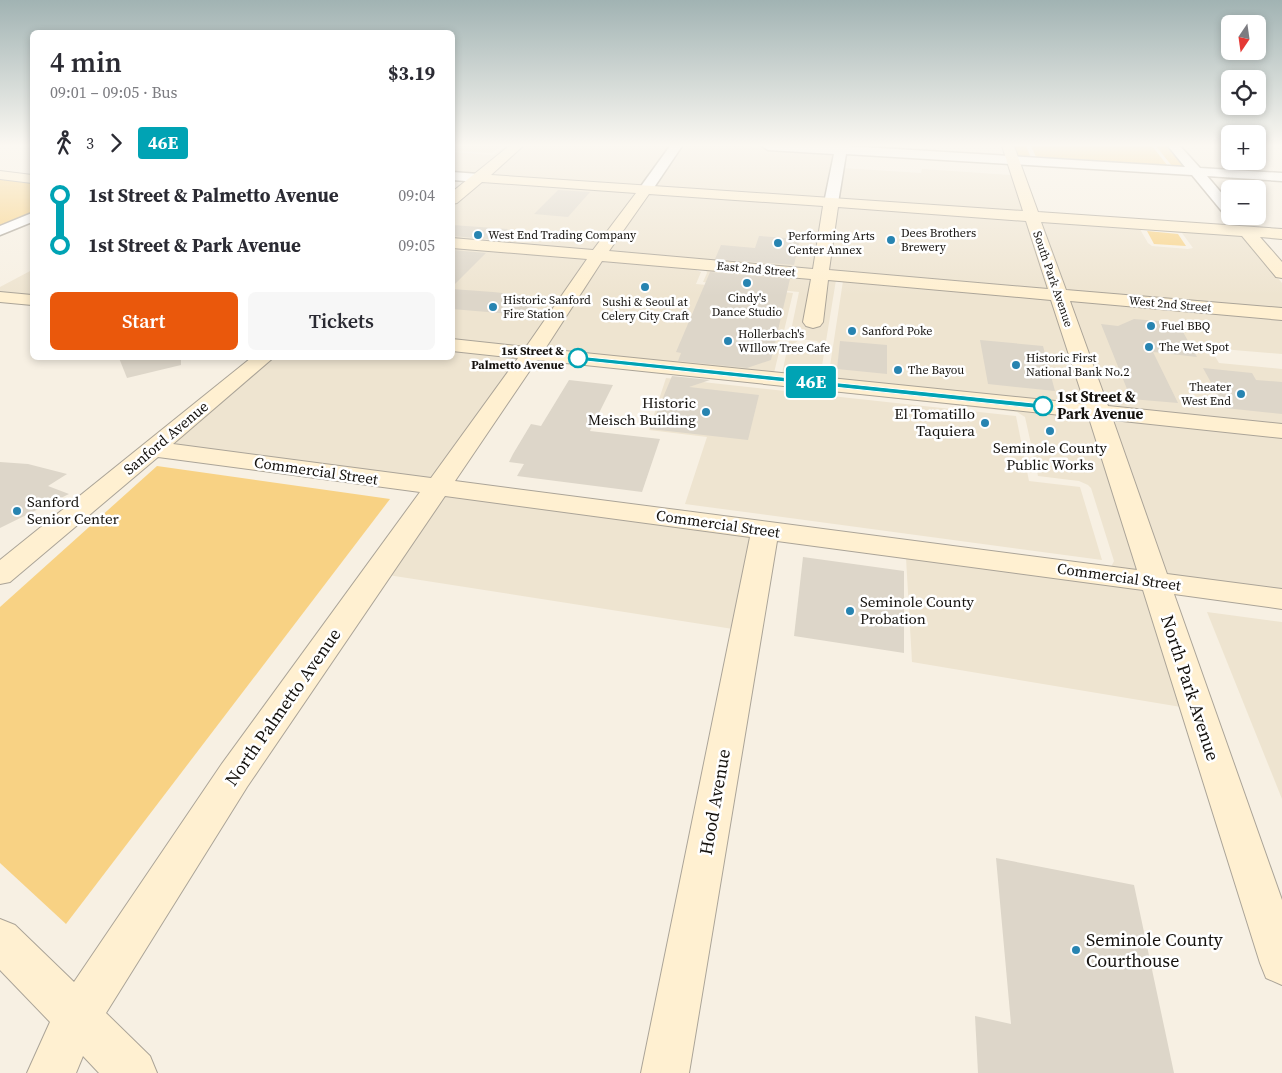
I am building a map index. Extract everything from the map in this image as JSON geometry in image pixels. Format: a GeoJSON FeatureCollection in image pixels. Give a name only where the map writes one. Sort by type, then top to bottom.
{"type":"FeatureCollection","features":[{"type":"Feature","properties":{"kind":"street","name":"North Palmetto Avenue"},"geometry":{"type":"LineString","coordinates":[[51,1073],[77,1018],[234,776],[641,196]]}},
{"type":"Feature","properties":{"kind":"street"},"geometry":{"type":"LineString","coordinates":[[740,196],[1282,234]]}},
{"type":"Feature","properties":{"kind":"street"},"geometry":{"type":"LineString","coordinates":[[813,322],[833,196]]}},
{"type":"Feature","properties":{"kind":"street","name":"South Park Avenue"},"geometry":{"type":"LineString","coordinates":[[1025,196],[1099,412]]}},
{"type":"Feature","properties":{"kind":"street"},"geometry":{"type":"LineString","coordinates":[[0,231],[30,218]]}},
{"type":"Feature","properties":{"kind":"street"},"geometry":{"type":"LineString","coordinates":[[1241,225],[1282,273]]}},
{"type":"Feature","properties":{"kind":"street","name":"East 2nd Street"},"geometry":{"type":"LineString","coordinates":[[455,243],[1059,295]]}},
{"type":"Feature","properties":{"kind":"street","name":"West 2nd Street"},"geometry":{"type":"LineString","coordinates":[[1059,295],[1282,314]]}},
{"type":"Feature","properties":{"kind":"street"},"geometry":{"type":"LineString","coordinates":[[0,296],[30,300]]}},
{"type":"Feature","properties":{"kind":"street"},"geometry":{"type":"LineString","coordinates":[[455,345],[1282,431]]}},
{"type":"Feature","properties":{"kind":"street","name":"Sanford Avenue"},"geometry":{"type":"LineString","coordinates":[[0,575],[261,360]]}},
{"type":"Feature","properties":{"kind":"street","name":"North Park Avenue"},"geometry":{"type":"LineString","coordinates":[[1099,412],[1155,582],[1274,919],[1282,963]]}},
{"type":"Feature","properties":{"kind":"street","name":"Commercial Street"},"geometry":{"type":"LineString","coordinates":[[153,449],[1282,599]]}},
{"type":"Feature","properties":{"kind":"street","name":"Hood Avenue"},"geometry":{"type":"LineString","coordinates":[[665,1073],[765,531]]}},
{"type":"Feature","properties":{"kind":"street"},"geometry":{"type":"LineString","coordinates":[[0,940],[133,1073]]}},
{"type":"Feature","properties":{"kind":"shaded area"},"geometry":{"type":"Polygon","coordinates":[[[0,196],[30,196],[30,215],[0,228],[0,196]]]}},
{"type":"Feature","properties":{"kind":"shaded area"},"geometry":{"type":"Polygon","coordinates":[[[463,196],[634,196],[593,252],[455,240],[455,203],[463,196]]]}},
{"type":"Feature","properties":{"kind":"shaded area"},"geometry":{"type":"Polygon","coordinates":[[[648,196],[705,196],[824,205],[813,271],[607,253],[648,196]]]}},
{"type":"Feature","properties":{"kind":"shaded area"},"geometry":{"type":"Polygon","coordinates":[[[773,196],[826,196],[825,200],[773,196]]]}},
{"type":"Feature","properties":{"kind":"shaded area"},"geometry":{"type":"Polygon","coordinates":[[[839,196],[1018,196],[1024,213],[838,201],[839,196]]]}},
{"type":"Feature","properties":{"kind":"shaded area"},"geometry":{"type":"Polygon","coordinates":[[[838,206],[1025,218],[1049,291],[829,272],[838,206]]]}},
{"type":"Feature","properties":{"kind":"shaded area"},"geometry":{"type":"Polygon","coordinates":[[[1040,219],[1241,234],[1282,283],[1282,310],[1066,292],[1040,219]],[[1142,229],[1141,231],[1152,246],[1193,248],[1182,233],[1142,229]]]}},
{"type":"Feature","properties":{"kind":"shaded area"},"geometry":{"type":"Polygon","coordinates":[[[1147,231],[1178,234],[1186,246],[1154,244],[1147,231]]]}},
{"type":"Feature","properties":{"kind":"shaded area"},"geometry":{"type":"Polygon","coordinates":[[[455,247],[688,267],[701,272],[696,284],[793,293],[774,373],[455,341],[455,247]]]}},
{"type":"Feature","properties":{"kind":"shaded area"},"geometry":{"type":"Polygon","coordinates":[[[706,270],[812,278],[804,325],[821,327],[828,279],[836,280],[820,378],[782,374],[799,292],[703,282],[707,273],[706,270]],[[800,339],[794,344],[799,350],[813,351],[821,345],[817,341],[800,339]]]}},
{"type":"Feature","properties":{"kind":"shaded area"},"geometry":{"type":"Polygon","coordinates":[[[30,271],[30,296],[0,292],[0,287],[30,271]]]}},
{"type":"Feature","properties":{"kind":"shaded area"},"geometry":{"type":"Polygon","coordinates":[[[843,281],[1282,318],[1282,354],[1210,348],[1219,363],[1282,369],[1282,427],[828,379],[843,281]]]}},
{"type":"Feature","properties":{"kind":"shaded area"},"geometry":{"type":"Polygon","coordinates":[[[455,350],[520,357],[432,478],[170,444],[270,360],[455,360],[455,350]]]}},
{"type":"Feature","properties":{"kind":"shaded area"},"geometry":{"type":"Polygon","coordinates":[[[670,374],[1090,417],[1138,571],[1111,567],[1114,561],[1091,488],[1088,485],[1079,481],[1038,476],[1025,417],[1017,412],[670,374]]]}},
{"type":"Feature","properties":{"kind":"shaded area"},"geometry":{"type":"Polygon","coordinates":[[[666,378],[1016,416],[1029,481],[1080,487],[1102,560],[685,504],[707,437],[649,430],[666,378]]]}},
{"type":"Feature","properties":{"kind":"shaded area"},"geometry":{"type":"Polygon","coordinates":[[[1112,419],[1282,437],[1282,590],[1166,574],[1112,419]]]}},
{"type":"Feature","properties":{"kind":"shaded area"},"geometry":{"type":"Polygon","coordinates":[[[157,466],[390,499],[66,924],[0,863],[0,607],[157,466]]]}},
{"type":"Feature","properties":{"kind":"shaded area"},"geometry":{"type":"Polygon","coordinates":[[[443,495],[752,537],[733,629],[388,575],[443,495]]]}},
{"type":"Feature","properties":{"kind":"shaded area"},"geometry":{"type":"Polygon","coordinates":[[[906,558],[1144,589],[1181,707],[912,662],[906,558]]]}},
{"type":"Feature","properties":{"kind":"shaded area"},"geometry":{"type":"Polygon","coordinates":[[[1207,612],[1282,622],[1282,799],[1207,612]]]}},
{"type":"Feature","properties":{"kind":"building"},"geometry":{"type":"Polygon","coordinates":[[[552,196],[586,196],[568,217],[534,214],[552,196]]]}},
{"type":"Feature","properties":{"kind":"building"},"geometry":{"type":"Polygon","coordinates":[[[455,225],[508,229],[498,240],[455,236],[455,225]]]}},
{"type":"Feature","properties":{"kind":"building"},"geometry":{"type":"Polygon","coordinates":[[[759,236],[800,239],[794,265],[715,259],[721,245],[755,248],[759,236]]]}},
{"type":"Feature","properties":{"kind":"building"},"geometry":{"type":"Polygon","coordinates":[[[455,250],[486,253],[455,284],[455,250]]]}},
{"type":"Feature","properties":{"kind":"building"},"geometry":{"type":"Polygon","coordinates":[[[710,272],[790,279],[771,360],[747,368],[678,361],[681,353],[676,352],[710,272]]]}},
{"type":"Feature","properties":{"kind":"building"},"geometry":{"type":"Polygon","coordinates":[[[455,289],[541,297],[526,316],[455,309],[455,289]]]}},
{"type":"Feature","properties":{"kind":"building"},"geometry":{"type":"Polygon","coordinates":[[[1134,319],[1170,322],[1174,331],[1183,332],[1197,357],[1153,352],[1178,403],[1131,399],[1101,324],[1118,326],[1134,319]]]}},
{"type":"Feature","properties":{"kind":"building","name":"Historic First National Bank No.2"},"geometry":{"type":"Polygon","coordinates":[[[980,340],[1043,346],[1055,391],[988,384],[980,340]]]}},
{"type":"Feature","properties":{"kind":"building"},"geometry":{"type":"Polygon","coordinates":[[[840,341],[887,345],[887,374],[837,369],[840,341]]]}},
{"type":"Feature","properties":{"kind":"building"},"geometry":{"type":"Polygon","coordinates":[[[120,360],[181,360],[181,365],[127,378],[120,360]]]}},
{"type":"Feature","properties":{"kind":"building","name":"Theater West End"},"geometry":{"type":"Polygon","coordinates":[[[1203,368],[1252,373],[1256,380],[1282,382],[1282,414],[1225,408],[1203,368]]]}},
{"type":"Feature","properties":{"kind":"building","name":"Historic Meisch Building"},"geometry":{"type":"Polygon","coordinates":[[[672,376],[710,380],[689,387],[759,395],[748,440],[650,429],[672,376]]]}},
{"type":"Feature","properties":{"kind":"building"},"geometry":{"type":"Polygon","coordinates":[[[569,380],[613,385],[590,431],[660,439],[642,492],[517,476],[524,464],[509,462],[513,454],[531,424],[541,426],[569,380]]]}},
{"type":"Feature","properties":{"kind":"building","name":"Sanford Senior Center"},"geometry":{"type":"Polygon","coordinates":[[[0,462],[28,464],[67,474],[48,486],[69,494],[0,528],[0,462]]]}},
{"type":"Feature","properties":{"kind":"building","name":"Seminole County Probation"},"geometry":{"type":"Polygon","coordinates":[[[803,557],[904,571],[904,653],[794,636],[803,557]]]}},
{"type":"Feature","properties":{"kind":"building","name":"Seminole County Courthouse"},"geometry":{"type":"Polygon","coordinates":[[[996,858],[1134,885],[1174,1073],[978,1073],[975,1016],[1011,1024],[996,858]]]}},
{"type":"Feature","properties":{"kind":"bus line","name":"46E"},"geometry":{"type":"LineString","coordinates":[[578,358],[1043,406]]}},
{"type":"Feature","properties":{"kind":"place","name":"West End Trading Company"},"geometry":{"type":"Point","coordinates":[478,235]}},
{"type":"Feature","properties":{"kind":"place","name":"Dees Brothers Brewery"},"geometry":{"type":"Point","coordinates":[891,240]}},
{"type":"Feature","properties":{"kind":"place","name":"Performing Arts Center Annex"},"geometry":{"type":"Point","coordinates":[778,243]}},
{"type":"Feature","properties":{"kind":"place","name":"Cindy's Dance Studio"},"geometry":{"type":"Point","coordinates":[747,283]}},
{"type":"Feature","properties":{"kind":"place","name":"Sushi & Seoul at Celery City Craft"},"geometry":{"type":"Point","coordinates":[645,287]}},
{"type":"Feature","properties":{"kind":"place","name":"Historic Sanford Fire Station"},"geometry":{"type":"Point","coordinates":[493,307]}},
{"type":"Feature","properties":{"kind":"place","name":"Fuel BBQ"},"geometry":{"type":"Point","coordinates":[1151,326]}},
{"type":"Feature","properties":{"kind":"place","name":"Sanford Poke"},"geometry":{"type":"Point","coordinates":[852,331]}},
{"type":"Feature","properties":{"kind":"place","name":"Hollerbach's WIllow Tree Cafe"},"geometry":{"type":"Point","coordinates":[728,341]}},
{"type":"Feature","properties":{"kind":"place","name":"The Wet Spot"},"geometry":{"type":"Point","coordinates":[1149,347]}},
{"type":"Feature","properties":{"kind":"place","name":"1st Street & Palmetto Avenue"},"geometry":{"type":"Point","coordinates":[578,358]}},
{"type":"Feature","properties":{"kind":"place","name":"Historic First National Bank No.2"},"geometry":{"type":"Point","coordinates":[1016,365]}},
{"type":"Feature","properties":{"kind":"place","name":"The Bayou"},"geometry":{"type":"Point","coordinates":[898,370]}},
{"type":"Feature","properties":{"kind":"place","name":"Theater West End"},"geometry":{"type":"Point","coordinates":[1241,394]}},
{"type":"Feature","properties":{"kind":"place","name":"1st Street & Park Avenue"},"geometry":{"type":"Point","coordinates":[1043,406]}},
{"type":"Feature","properties":{"kind":"place","name":"Historic Meisch Building"},"geometry":{"type":"Point","coordinates":[706,412]}},
{"type":"Feature","properties":{"kind":"place","name":"El Tomatillo Taquiera"},"geometry":{"type":"Point","coordinates":[985,423]}},
{"type":"Feature","properties":{"kind":"place","name":"Seminole County Public Works"},"geometry":{"type":"Point","coordinates":[1050,431]}},
{"type":"Feature","properties":{"kind":"place","name":"Sanford Senior Center"},"geometry":{"type":"Point","coordinates":[17,511]}},
{"type":"Feature","properties":{"kind":"place","name":"Seminole County Probation"},"geometry":{"type":"Point","coordinates":[850,611]}},
{"type":"Feature","properties":{"kind":"place","name":"Seminole County Courthouse"},"geometry":{"type":"Point","coordinates":[1076,950]}}]}
